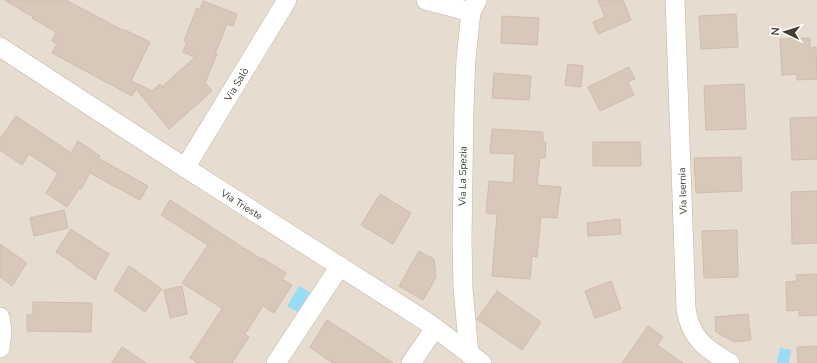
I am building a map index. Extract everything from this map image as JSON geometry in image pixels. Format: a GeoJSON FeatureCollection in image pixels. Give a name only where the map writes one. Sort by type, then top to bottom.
{"type":"FeatureCollection","features":[{"type":"Feature","properties":{"kind":"street","name":"Via Salò"},"geometry":{"type":"LineString","coordinates":[[185,168],[287,0]]}},
{"type":"Feature","properties":{"kind":"street"},"geometry":{"type":"LineString","coordinates":[[426,0],[474,6]]}},
{"type":"Feature","properties":{"kind":"street","name":"Via Isernia"},"geometry":{"type":"LineString","coordinates":[[675,0],[686,308],[694,334],[712,352],[730,363]]}},
{"type":"Feature","properties":{"kind":"street","name":"Via La Spezia"},"geometry":{"type":"LineString","coordinates":[[474,6],[466,59],[462,221],[463,288],[475,358]]}},
{"type":"Feature","properties":{"kind":"street","name":"Via Trieste"},"geometry":{"type":"LineString","coordinates":[[0,47],[185,168],[435,328],[475,358]]}},
{"type":"Feature","properties":{"kind":"street"},"geometry":{"type":"LineString","coordinates":[[276,363],[340,266]]}},
{"type":"Feature","properties":{"kind":"street"},"geometry":{"type":"LineString","coordinates":[[0,317],[2,332],[0,348]]}},
{"type":"Feature","properties":{"kind":"street"},"geometry":{"type":"LineString","coordinates":[[411,363],[435,328]]}},
{"type":"Feature","properties":{"kind":"shaded area"},"geometry":{"type":"Polygon","coordinates":[[[0,0],[817,0],[817,363],[0,363],[0,0]]]}},
{"type":"Feature","properties":{"kind":"water"},"geometry":{"type":"Polygon","coordinates":[[[299,286],[310,292],[298,312],[287,306],[299,286]]]}},
{"type":"Feature","properties":{"kind":"water"},"geometry":{"type":"Polygon","coordinates":[[[780,348],[791,350],[789,363],[777,363],[780,348]]]}},
{"type":"Feature","properties":{"kind":"building"},"geometry":{"type":"Polygon","coordinates":[[[4,0],[66,0],[124,31],[125,30],[150,42],[131,81],[152,91],[160,84],[162,87],[195,57],[183,52],[187,42],[184,41],[197,8],[200,10],[203,1],[237,14],[233,26],[227,24],[205,83],[212,91],[169,129],[136,89],[132,96],[52,53],[57,44],[52,41],[56,32],[4,0]]]}},
{"type":"Feature","properties":{"kind":"building"},"geometry":{"type":"Polygon","coordinates":[[[598,0],[623,0],[631,20],[598,34],[593,22],[605,17],[598,0]]]}},
{"type":"Feature","properties":{"kind":"building"},"geometry":{"type":"Polygon","coordinates":[[[736,14],[738,47],[701,49],[699,16],[736,14]]]}},
{"type":"Feature","properties":{"kind":"building"},"geometry":{"type":"Polygon","coordinates":[[[502,16],[539,18],[537,45],[501,43],[502,16]]]}},
{"type":"Feature","properties":{"kind":"building"},"geometry":{"type":"Polygon","coordinates":[[[810,38],[810,48],[816,47],[817,79],[797,80],[797,74],[782,75],[780,39],[810,38]]]}},
{"type":"Feature","properties":{"kind":"building"},"geometry":{"type":"Polygon","coordinates":[[[568,64],[583,66],[581,87],[565,85],[568,64]]]}},
{"type":"Feature","properties":{"kind":"building"},"geometry":{"type":"Polygon","coordinates":[[[629,67],[635,79],[628,82],[634,95],[600,111],[588,87],[629,67]]]}},
{"type":"Feature","properties":{"kind":"building"},"geometry":{"type":"Polygon","coordinates":[[[494,73],[531,76],[529,100],[492,98],[494,73]]]}},
{"type":"Feature","properties":{"kind":"building"},"geometry":{"type":"Polygon","coordinates":[[[744,84],[746,129],[706,130],[704,86],[744,84]]]}},
{"type":"Feature","properties":{"kind":"building"},"geometry":{"type":"Polygon","coordinates":[[[16,116],[71,153],[78,141],[100,156],[98,158],[148,186],[140,200],[90,173],[81,189],[79,189],[67,207],[46,193],[58,173],[29,154],[22,165],[0,150],[0,139],[16,116]]]}},
{"type":"Feature","properties":{"kind":"building"},"geometry":{"type":"Polygon","coordinates":[[[817,117],[817,159],[792,160],[790,118],[817,117]]]}},
{"type":"Feature","properties":{"kind":"building"},"geometry":{"type":"Polygon","coordinates":[[[492,129],[543,132],[543,142],[546,142],[545,158],[540,158],[537,185],[561,187],[557,218],[541,217],[537,257],[532,256],[530,279],[492,276],[497,214],[486,213],[489,181],[513,183],[515,154],[490,153],[492,129]]]}},
{"type":"Feature","properties":{"kind":"building"},"geometry":{"type":"Polygon","coordinates":[[[593,142],[640,142],[641,166],[593,166],[593,142]]]}},
{"type":"Feature","properties":{"kind":"building"},"geometry":{"type":"Polygon","coordinates":[[[741,157],[742,191],[696,193],[694,158],[741,157]]]}},
{"type":"Feature","properties":{"kind":"building"},"geometry":{"type":"Polygon","coordinates":[[[817,191],[817,243],[792,244],[791,192],[817,191]]]}},
{"type":"Feature","properties":{"kind":"building"},"geometry":{"type":"Polygon","coordinates":[[[380,194],[411,213],[393,244],[361,225],[380,194]]]}},
{"type":"Feature","properties":{"kind":"building"},"geometry":{"type":"Polygon","coordinates":[[[170,200],[261,259],[262,258],[286,273],[282,279],[292,285],[274,313],[263,306],[245,334],[249,337],[232,363],[198,363],[190,358],[223,307],[220,307],[182,283],[208,245],[161,215],[170,200]]]}},
{"type":"Feature","properties":{"kind":"building"},"geometry":{"type":"Polygon","coordinates":[[[64,210],[68,228],[34,236],[30,218],[64,210]]]}},
{"type":"Feature","properties":{"kind":"building"},"geometry":{"type":"Polygon","coordinates":[[[620,219],[621,234],[588,236],[587,223],[620,219]]]}},
{"type":"Feature","properties":{"kind":"building"},"geometry":{"type":"Polygon","coordinates":[[[71,229],[109,254],[96,277],[96,280],[56,252],[71,229]]]}},
{"type":"Feature","properties":{"kind":"building"},"geometry":{"type":"Polygon","coordinates":[[[737,230],[738,277],[704,278],[702,231],[737,230]]]}},
{"type":"Feature","properties":{"kind":"building"},"geometry":{"type":"Polygon","coordinates":[[[0,244],[27,263],[12,286],[0,277],[0,244]]]}},
{"type":"Feature","properties":{"kind":"building"},"geometry":{"type":"Polygon","coordinates":[[[419,251],[434,259],[436,277],[423,300],[399,286],[419,251]]]}},
{"type":"Feature","properties":{"kind":"building"},"geometry":{"type":"Polygon","coordinates":[[[129,266],[162,289],[145,312],[114,290],[129,266]]]}},
{"type":"Feature","properties":{"kind":"building"},"geometry":{"type":"Polygon","coordinates":[[[817,274],[817,315],[799,316],[799,310],[787,311],[786,282],[797,281],[796,275],[817,274]]]}},
{"type":"Feature","properties":{"kind":"building"},"geometry":{"type":"Polygon","coordinates":[[[611,281],[621,309],[595,318],[585,291],[611,281]]]}},
{"type":"Feature","properties":{"kind":"building"},"geometry":{"type":"Polygon","coordinates":[[[182,286],[187,314],[170,318],[164,290],[182,286]]]}},
{"type":"Feature","properties":{"kind":"building"},"geometry":{"type":"Polygon","coordinates":[[[497,291],[541,322],[522,350],[477,319],[497,291]]]}},
{"type":"Feature","properties":{"kind":"building"},"geometry":{"type":"Polygon","coordinates":[[[33,302],[92,303],[91,332],[27,331],[27,315],[33,315],[33,302]]]}},
{"type":"Feature","properties":{"kind":"building"},"geometry":{"type":"Polygon","coordinates":[[[748,314],[751,340],[734,342],[716,332],[715,317],[748,314]]]}},
{"type":"Feature","properties":{"kind":"building"},"geometry":{"type":"Polygon","coordinates":[[[327,320],[393,363],[333,363],[325,358],[310,347],[327,320]]]}},
{"type":"Feature","properties":{"kind":"building"},"geometry":{"type":"Polygon","coordinates":[[[648,326],[663,337],[657,345],[683,363],[622,363],[648,326]]]}},
{"type":"Feature","properties":{"kind":"building"},"geometry":{"type":"Polygon","coordinates":[[[817,346],[817,363],[798,363],[797,347],[817,346]]]}},
{"type":"Feature","properties":{"kind":"building"},"geometry":{"type":"Polygon","coordinates":[[[122,347],[146,363],[112,363],[122,347]]]}}]}
